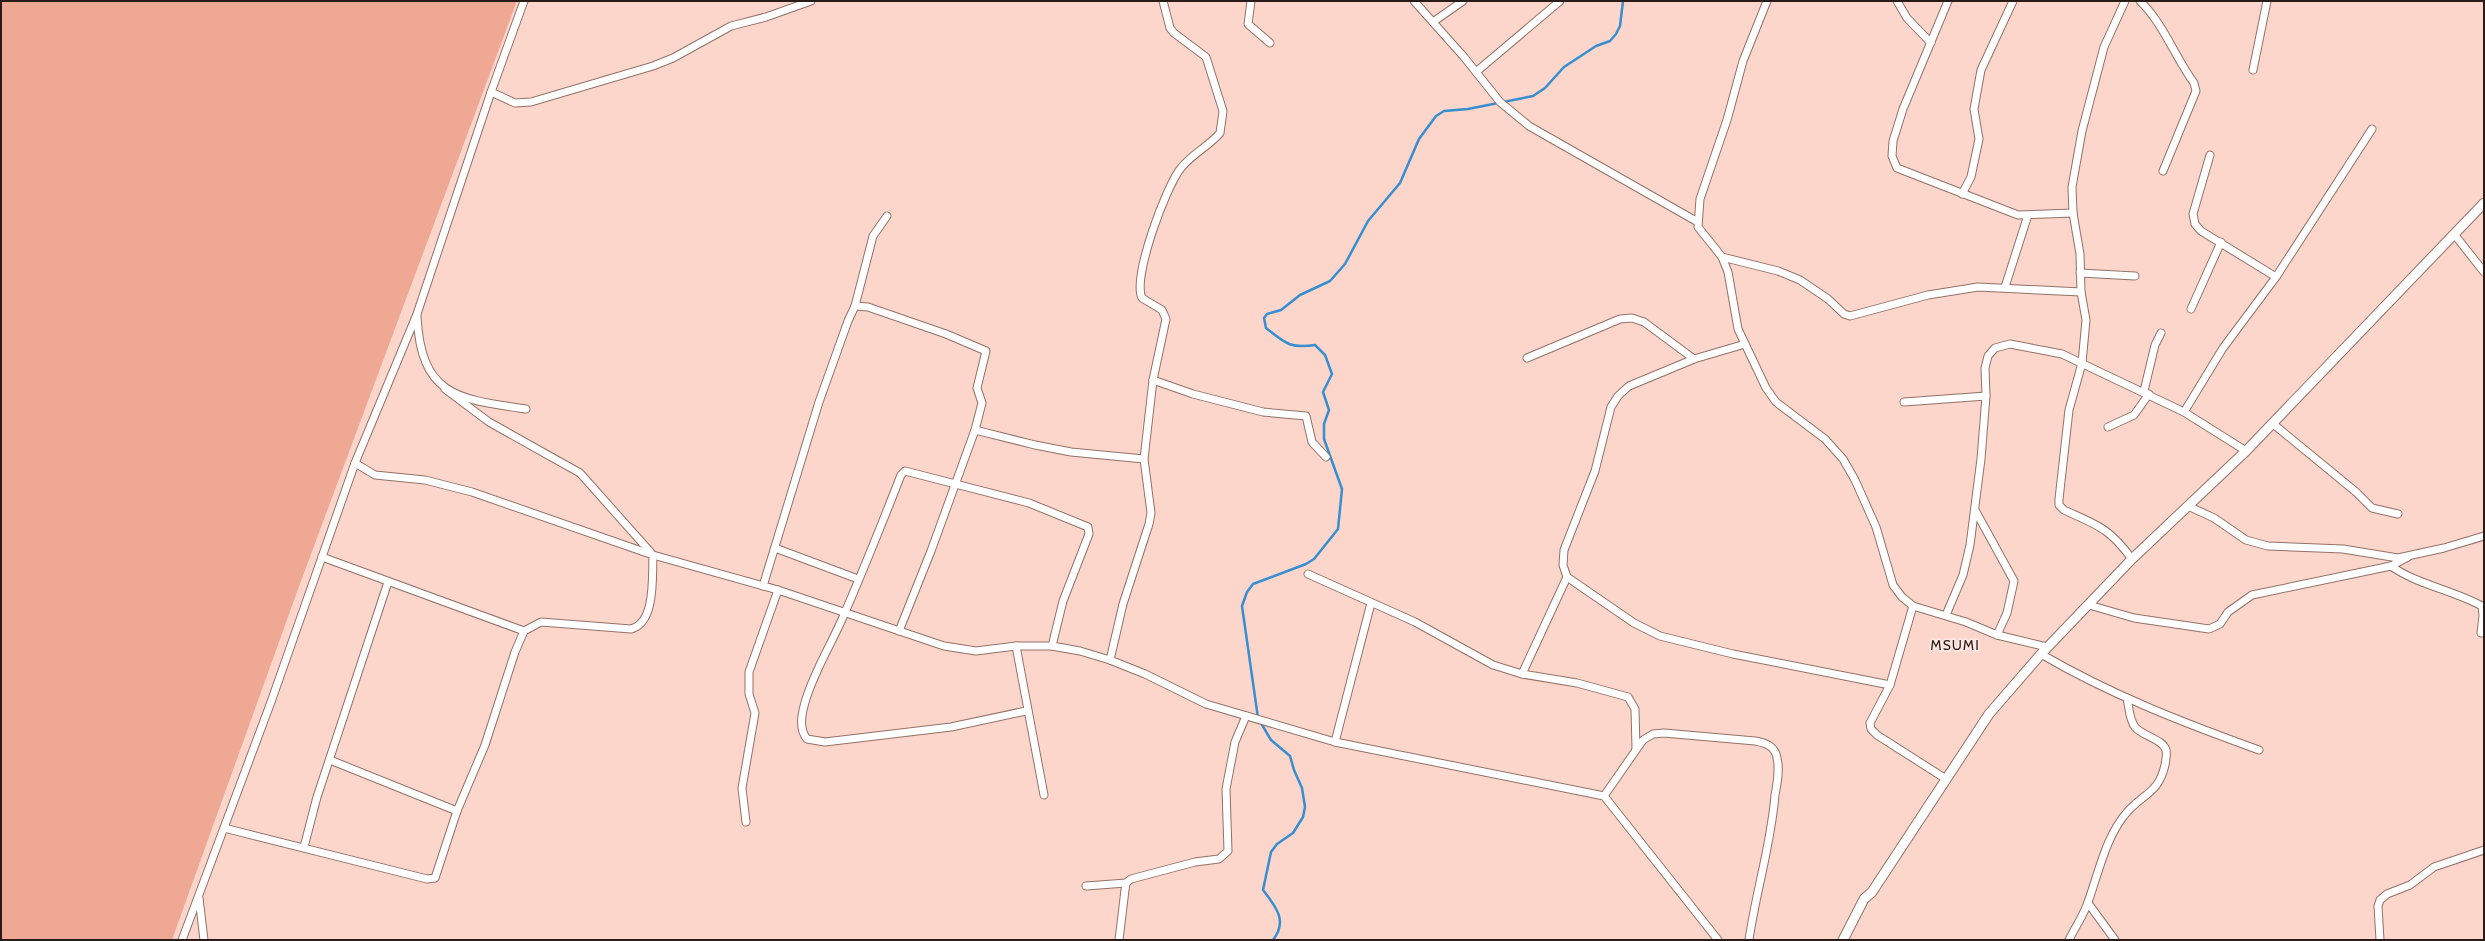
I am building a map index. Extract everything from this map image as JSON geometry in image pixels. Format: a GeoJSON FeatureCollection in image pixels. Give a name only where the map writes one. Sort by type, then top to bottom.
{"type":"FeatureCollection","features":[{"type":"Feature","properties":{"kind":"street"},"geometry":{"type":"LineString","coordinates":[[182,940],[199,898],[355,463],[417,314],[491,92],[524,1]]}},
{"type":"Feature","properties":{"kind":"street"},"geometry":{"type":"LineString","coordinates":[[491,92],[515,103],[531,102],[653,66],[673,58],[731,26],[766,17],[811,1]]}},
{"type":"Feature","properties":{"kind":"street"},"geometry":{"type":"LineString","coordinates":[[1110,660],[1123,604],[1149,524],[1151,513],[1144,459],[1153,380],[1166,319],[1164,313],[1142,298],[1140,294],[1140,286],[1149,240],[1170,186],[1188,159],[1220,133],[1223,111],[1206,57],[1170,28],[1163,1]]}},
{"type":"Feature","properties":{"kind":"street"},"geometry":{"type":"LineString","coordinates":[[1251,1],[1248,24],[1270,43]]}},
{"type":"Feature","properties":{"kind":"street"},"geometry":{"type":"LineString","coordinates":[[1414,1],[1500,102],[1529,126],[1696,222]]}},
{"type":"Feature","properties":{"kind":"street"},"geometry":{"type":"LineString","coordinates":[[1433,22],[1463,1]]}},
{"type":"Feature","properties":{"kind":"street"},"geometry":{"type":"LineString","coordinates":[[1476,72],[1560,1]]}},
{"type":"Feature","properties":{"kind":"street"},"geometry":{"type":"LineString","coordinates":[[1767,1],[1743,61],[1727,120],[1700,199],[1696,222],[1698,227],[1722,257],[1728,272],[1738,329],[1766,388],[1776,402],[1825,440],[1843,459],[1855,480],[1876,527],[1892,585],[1902,597],[1913,606],[1946,615],[1997,635],[2047,647]]}},
{"type":"Feature","properties":{"kind":"street"},"geometry":{"type":"LineString","coordinates":[[1897,1],[1907,18],[1931,43]]}},
{"type":"Feature","properties":{"kind":"street"},"geometry":{"type":"LineString","coordinates":[[1948,1],[1903,109],[1893,141],[1892,156],[1897,168],[2008,212],[2028,215],[2073,213]]}},
{"type":"Feature","properties":{"kind":"street"},"geometry":{"type":"LineString","coordinates":[[1962,194],[1971,177],[1979,139],[1974,109],[1981,70],[2013,1]]}},
{"type":"Feature","properties":{"kind":"street"},"geometry":{"type":"LineString","coordinates":[[2125,1],[2104,47],[2092,90],[2072,187],[2073,213],[2080,254],[2081,292],[2086,320],[2082,363],[2069,410],[2059,505],[2064,510],[2106,529],[2118,540],[2132,559]]}},
{"type":"Feature","properties":{"kind":"street"},"geometry":{"type":"LineString","coordinates":[[2140,1],[2148,8],[2194,83],[2196,91],[2163,171]]}},
{"type":"Feature","properties":{"kind":"street"},"geometry":{"type":"LineString","coordinates":[[2253,70],[2267,1]]}},
{"type":"Feature","properties":{"kind":"street"},"geometry":{"type":"LineString","coordinates":[[2184,412],[2223,348],[2276,277],[2372,129]]}},
{"type":"Feature","properties":{"kind":"street"},"geometry":{"type":"LineString","coordinates":[[2210,155],[2193,214],[2195,224],[2201,231],[2276,277]]}},
{"type":"Feature","properties":{"kind":"street"},"geometry":{"type":"LineString","coordinates":[[1843,940],[1864,899],[1872,892],[1989,714],[2047,647],[2132,559],[2246,450],[2484,203]]}},
{"type":"Feature","properties":{"kind":"street"},"geometry":{"type":"LineString","coordinates":[[2005,287],[2028,215]]}},
{"type":"Feature","properties":{"kind":"street"},"geometry":{"type":"LineString","coordinates":[[763,586],[819,402],[848,320],[856,306],[873,236],[887,216]]}},
{"type":"Feature","properties":{"kind":"street"},"geometry":{"type":"LineString","coordinates":[[2454,234],[2484,272]]}},
{"type":"Feature","properties":{"kind":"street"},"geometry":{"type":"LineString","coordinates":[[2191,309],[2221,242]]}},
{"type":"Feature","properties":{"kind":"street"},"geometry":{"type":"LineString","coordinates":[[1722,257],[1778,271],[1800,280],[1828,299],[1844,314],[1850,316],[1928,295],[1978,287],[2005,287],[2081,292]]}},
{"type":"Feature","properties":{"kind":"street"},"geometry":{"type":"LineString","coordinates":[[2080,273],[2135,276]]}},
{"type":"Feature","properties":{"kind":"street"},"geometry":{"type":"LineString","coordinates":[[856,306],[875,309],[985,350],[986,355],[977,388],[982,403],[975,430],[899,631]]}},
{"type":"Feature","properties":{"kind":"street"},"geometry":{"type":"LineString","coordinates":[[224,828],[304,847],[427,880],[435,878],[457,811],[485,745],[515,652],[524,631],[541,622],[603,628],[639,627],[649,612],[654,555],[580,473],[489,422],[438,384],[425,361],[418,336],[417,314]]}},
{"type":"Feature","properties":{"kind":"street"},"geometry":{"type":"LineString","coordinates":[[1527,358],[1620,319],[1632,318],[1644,322],[1694,359]]}},
{"type":"Feature","properties":{"kind":"street"},"geometry":{"type":"LineString","coordinates":[[2108,427],[2134,415],[2146,393],[2155,345],[2161,333]]}},
{"type":"Feature","properties":{"kind":"street"},"geometry":{"type":"LineString","coordinates":[[1745,344],[1694,359],[1629,386],[1618,396],[1611,407],[1595,471],[1564,550],[1563,565],[1567,577],[1634,623],[1660,636],[1733,654],[1890,685]]}},
{"type":"Feature","properties":{"kind":"street"},"geometry":{"type":"LineString","coordinates":[[1946,615],[1967,561],[1975,510],[1986,396],[1985,368],[1988,356],[1995,348],[2010,344],[2062,354],[2184,412],[2246,450]]}},
{"type":"Feature","properties":{"kind":"street"},"geometry":{"type":"LineString","coordinates":[[1153,380],[1193,394],[1263,412],[1306,416],[1312,442],[1326,457]]}},
{"type":"Feature","properties":{"kind":"street"},"geometry":{"type":"LineString","coordinates":[[445,389],[494,404],[526,409]]}},
{"type":"Feature","properties":{"kind":"street"},"geometry":{"type":"LineString","coordinates":[[1904,402],[1986,396]]}},
{"type":"Feature","properties":{"kind":"street"},"geometry":{"type":"LineString","coordinates":[[2272,423],[2356,492],[2372,508],[2398,514]]}},
{"type":"Feature","properties":{"kind":"street"},"geometry":{"type":"LineString","coordinates":[[975,430],[1035,445],[1071,452],[1144,459]]}},
{"type":"Feature","properties":{"kind":"street"},"geometry":{"type":"LineString","coordinates":[[355,463],[375,475],[425,480],[472,492],[654,555],[778,590],[846,611],[899,631],[962,650],[976,651],[1016,646],[1052,646],[1080,651],[1110,660],[1206,704],[1335,742],[1604,796],[1718,940]]}},
{"type":"Feature","properties":{"kind":"street"},"geometry":{"type":"LineString","coordinates":[[1026,711],[951,727],[900,734],[825,742],[807,739],[801,727],[806,700],[816,671],[846,611],[900,475],[905,471],[914,472],[955,485],[1029,503],[1088,527],[1089,534],[1063,601],[1052,646]]}},
{"type":"Feature","properties":{"kind":"street"},"geometry":{"type":"LineString","coordinates":[[2188,506],[2214,518],[2246,540],[2257,544],[2343,549],[2398,558],[2408,557],[2484,536]]}},
{"type":"Feature","properties":{"kind":"street"},"geometry":{"type":"LineString","coordinates":[[1975,510],[2014,581],[2007,613],[1997,635]]}},
{"type":"Feature","properties":{"kind":"street"},"geometry":{"type":"LineString","coordinates":[[775,548],[858,580]]}},
{"type":"Feature","properties":{"kind":"street"},"geometry":{"type":"LineString","coordinates":[[322,557],[524,631]]}},
{"type":"Feature","properties":{"kind":"street"},"geometry":{"type":"LineString","coordinates":[[2089,605],[2134,618],[2209,629],[2220,624],[2228,612],[2252,595],[2391,566],[2408,557]]}},
{"type":"Feature","properties":{"kind":"street"},"geometry":{"type":"LineString","coordinates":[[2391,566],[2406,575],[2466,597],[2482,606],[2482,633]]}},
{"type":"Feature","properties":{"kind":"street"},"geometry":{"type":"LineString","coordinates":[[1308,574],[1415,622],[1493,665],[1522,674],[1577,683],[1628,697],[1635,709],[1636,750]]}},
{"type":"Feature","properties":{"kind":"street"},"geometry":{"type":"LineString","coordinates":[[1522,674],[1567,577]]}},
{"type":"Feature","properties":{"kind":"street"},"geometry":{"type":"LineString","coordinates":[[304,847],[330,760],[388,582]]}},
{"type":"Feature","properties":{"kind":"street"},"geometry":{"type":"LineString","coordinates":[[746,822],[742,788],[755,713],[750,694],[749,672],[778,590]]}},
{"type":"Feature","properties":{"kind":"street"},"geometry":{"type":"LineString","coordinates":[[1335,742],[1371,603]]}},
{"type":"Feature","properties":{"kind":"street"},"geometry":{"type":"LineString","coordinates":[[1913,606],[1890,685],[1870,723],[1871,729],[1877,735],[1946,779]]}},
{"type":"Feature","properties":{"kind":"street"},"geometry":{"type":"LineString","coordinates":[[1016,646],[1026,711],[1044,795]]}},
{"type":"Feature","properties":{"kind":"street"},"geometry":{"type":"LineString","coordinates":[[2041,654],[2068,670],[2126,698],[2193,726],[2259,750]]}},
{"type":"Feature","properties":{"kind":"street"},"geometry":{"type":"LineString","coordinates":[[2069,940],[2088,903],[2099,866],[2121,821],[2128,811],[2156,787],[2166,759],[2164,746],[2140,732],[2132,722],[2126,698]]}},
{"type":"Feature","properties":{"kind":"street"},"geometry":{"type":"LineString","coordinates":[[1119,940],[1126,884],[1131,879],[1225,856],[1229,844],[1226,789],[1236,742],[1248,717]]}},
{"type":"Feature","properties":{"kind":"street"},"geometry":{"type":"LineString","coordinates":[[1604,796],[1643,740],[1653,734],[1664,733],[1755,741],[1766,743],[1773,749],[1777,758],[1773,821],[1766,860],[1754,903],[1750,940]]}},
{"type":"Feature","properties":{"kind":"street"},"geometry":{"type":"LineString","coordinates":[[330,760],[457,811]]}},
{"type":"Feature","properties":{"kind":"street"},"geometry":{"type":"LineString","coordinates":[[2380,940],[2378,906],[2380,900],[2387,894],[2410,885],[2434,867],[2484,850]]}},
{"type":"Feature","properties":{"kind":"street"},"geometry":{"type":"LineString","coordinates":[[1086,886],[1126,884]]}},
{"type":"Feature","properties":{"kind":"street"},"geometry":{"type":"LineString","coordinates":[[199,898],[204,940]]}},
{"type":"Feature","properties":{"kind":"street"},"geometry":{"type":"LineString","coordinates":[[2088,903],[2115,940]]}},
{"type":"Feature","properties":{"kind":"shaded area"},"geometry":{"type":"Polygon","coordinates":[[[1,1],[517,1],[298,589],[172,940],[1,940],[1,1]]]}},
{"type":"Feature","properties":{"kind":"waterway"},"geometry":{"type":"LineString","coordinates":[[1273,940],[1280,927],[1280,920],[1276,908],[1263,890],[1271,852],[1277,844],[1293,833],[1303,817],[1305,807],[1302,788],[1290,756],[1271,740],[1258,718],[1242,606],[1247,592],[1253,584],[1306,564],[1314,559],[1338,529],[1342,489],[1324,439],[1324,424],[1329,410],[1323,392],[1332,374],[1325,355],[1315,345],[1299,346],[1288,344],[1283,341],[1266,328],[1264,318],[1267,314],[1281,310],[1300,295],[1330,281],[1345,264],[1368,221],[1400,183],[1419,139],[1436,116],[1444,111],[1468,109],[1533,96],[1545,88],[1564,67],[1596,46],[1610,41],[1620,26],[1623,1]]}},
{"type":"Feature","properties":{"kind":"district","name":"MSUMI"},"geometry":{"type":"Point","coordinates":[1955,645]}}]}
